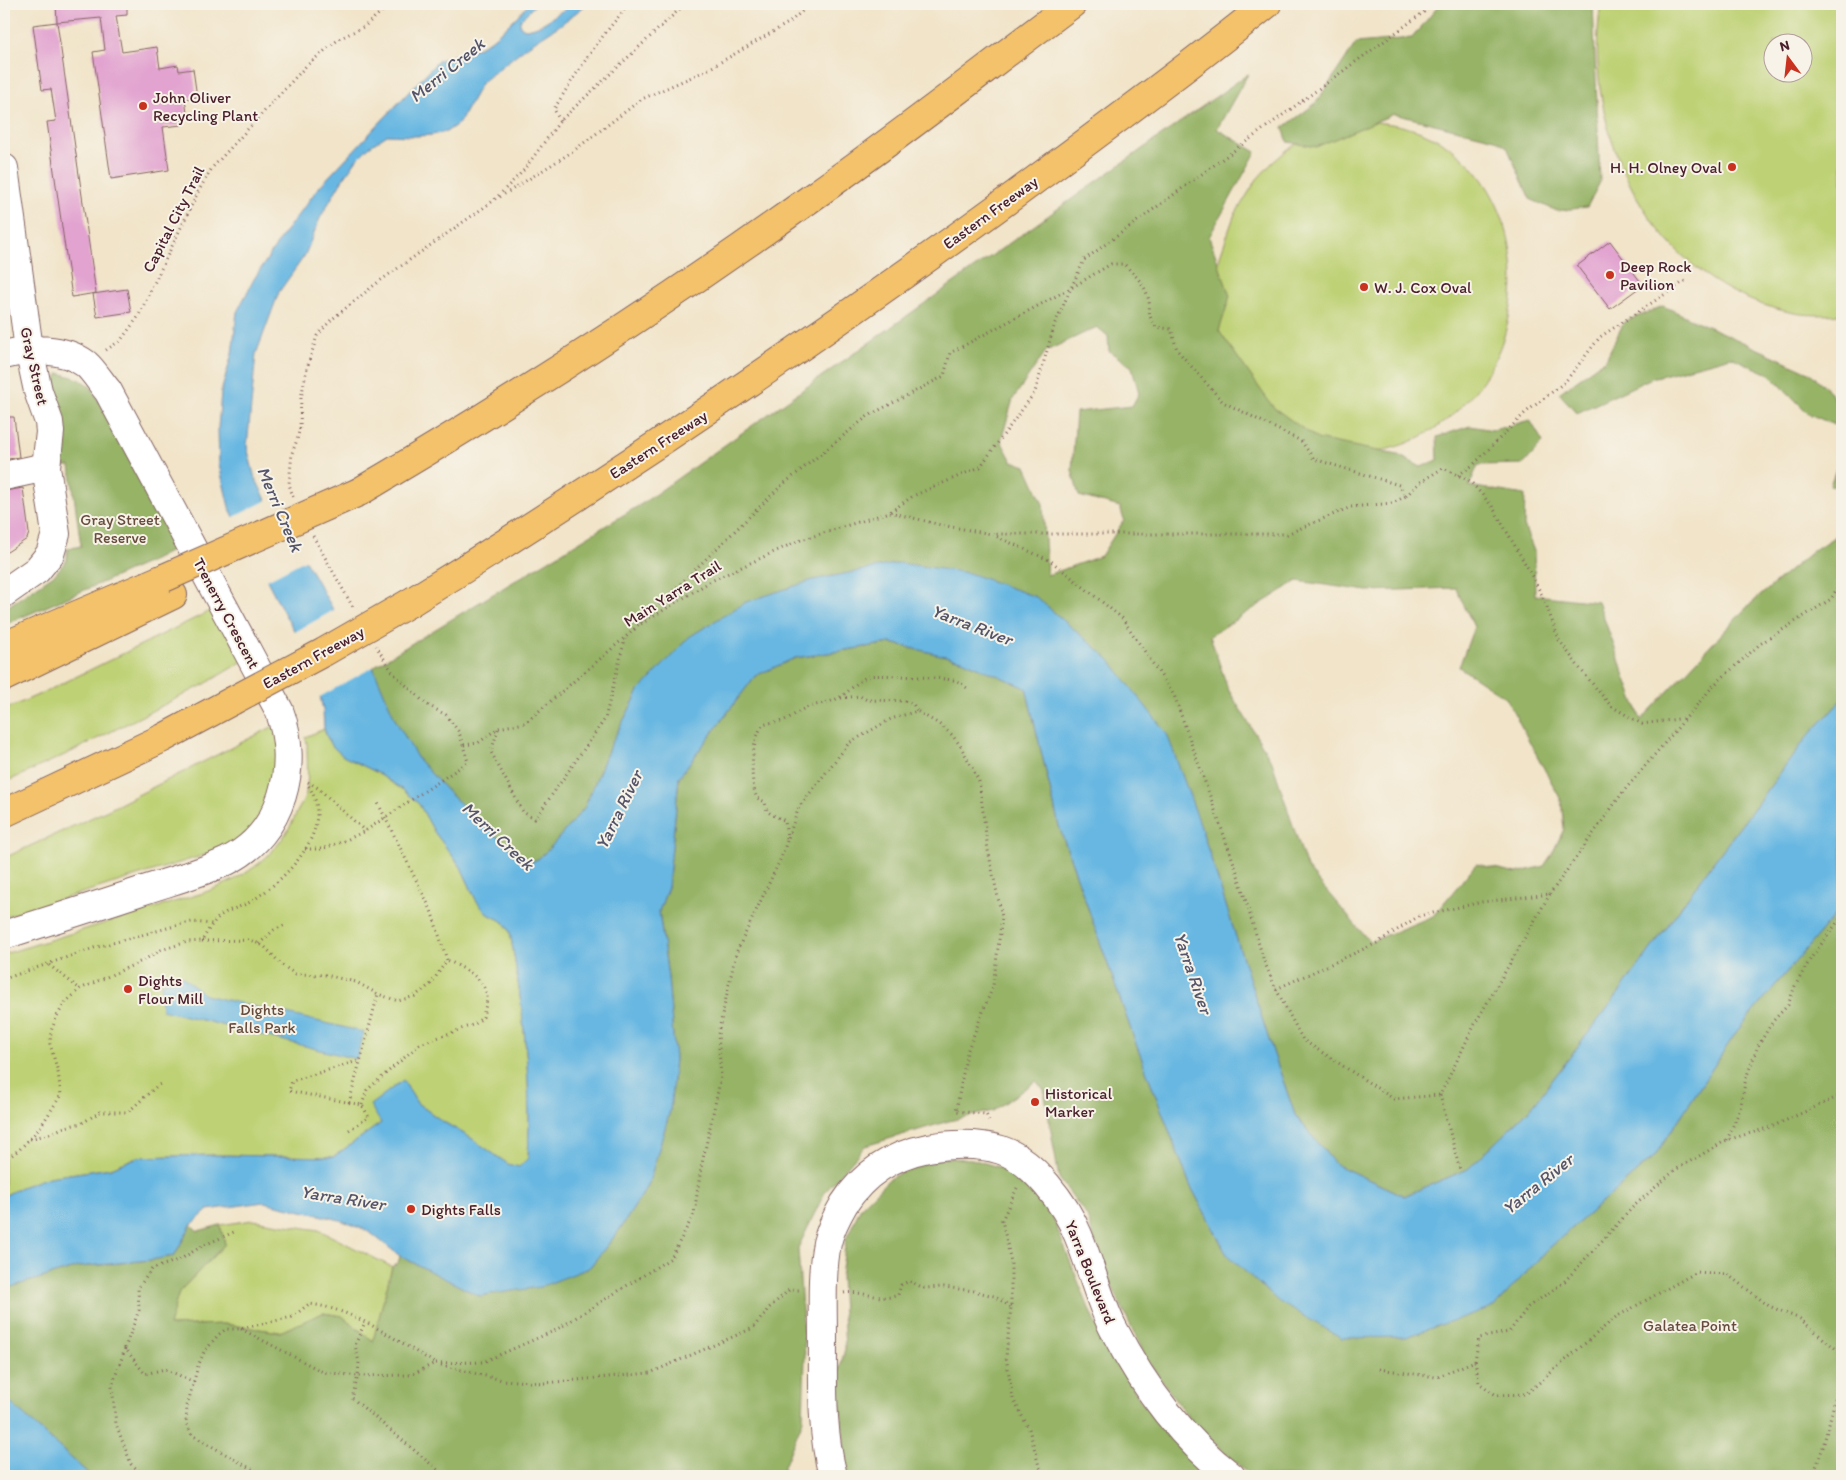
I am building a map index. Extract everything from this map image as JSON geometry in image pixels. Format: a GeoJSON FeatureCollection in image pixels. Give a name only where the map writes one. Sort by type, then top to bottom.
{"type":"FeatureCollection","features":[{"type":"Feature","properties":{"kind":"highway"},"geometry":{"type":"LineString","coordinates":[[4,677],[168,587],[359,492],[554,374],[824,190],[1072,4]]}},
{"type":"Feature","properties":{"kind":"highway","name":"Eastern Freeway"},"geometry":{"type":"LineString","coordinates":[[6,812],[164,738],[324,652],[411,602],[545,518],[664,441],[826,330],[1111,124],[1267,4]]}},
{"type":"Feature","properties":{"kind":"highway"},"geometry":{"type":"LineString","coordinates":[[4,646],[168,587]]}},
{"type":"Feature","properties":{"kind":"street","name":"Gray Street"},"geometry":{"type":"LineString","coordinates":[[4,168],[22,357],[38,391],[49,422],[50,432],[46,468],[56,534],[50,554],[37,570],[4,593]]}},
{"type":"Feature","properties":{"kind":"street","name":"Trenerry Crescent"},"geometry":{"type":"LineString","coordinates":[[4,371],[22,357],[78,373],[108,391],[279,710],[288,742],[287,781],[282,796],[264,830],[249,846],[229,860],[138,892],[4,935]]}},
{"type":"Feature","properties":{"kind":"street"},"geometry":{"type":"LineString","coordinates":[[4,476],[46,468]]}},
{"type":"Feature","properties":{"kind":"street","name":"Yarra Boulevard"},"geometry":{"type":"LineString","coordinates":[[833,1476],[824,1426],[823,1290],[824,1264],[833,1226],[844,1204],[857,1187],[876,1168],[899,1157],[926,1149],[969,1145],[1003,1150],[1024,1164],[1048,1186],[1064,1207],[1077,1232],[1107,1312],[1132,1362],[1172,1418],[1198,1448],[1231,1476]]}},
{"type":"Feature","properties":{"kind":"path","name":"Capital City Trail"},"geometry":{"type":"LineString","coordinates":[[100,355],[121,340],[138,317],[198,192],[212,168],[306,66],[338,39],[365,26],[390,4]]}},
{"type":"Feature","properties":{"kind":"path"},"geometry":{"type":"LineString","coordinates":[[560,121],[554,109],[584,59],[630,4]]}},
{"type":"Feature","properties":{"kind":"path"},"geometry":{"type":"LineString","coordinates":[[493,201],[523,171],[560,121],[685,4]]}},
{"type":"Feature","properties":{"kind":"path"},"geometry":{"type":"LineString","coordinates":[[297,505],[289,484],[289,467],[300,427],[301,398],[307,368],[317,336],[331,320],[377,283],[493,201],[572,152],[642,99],[713,66],[790,22],[810,4]]}},
{"type":"Feature","properties":{"kind":"path"},"geometry":{"type":"LineString","coordinates":[[890,512],[913,496],[980,467],[1035,392],[1055,323],[1084,260],[1435,4]]}},
{"type":"Feature","properties":{"kind":"path"},"geometry":{"type":"LineString","coordinates":[[634,628],[781,486],[868,416],[944,376],[950,353],[1071,288],[1111,264],[1124,264],[1140,280],[1148,298],[1148,316],[1156,327],[1171,329],[1177,350],[1223,402],[1301,441],[1314,459],[1399,485],[1406,496]]}},
{"type":"Feature","properties":{"kind":"path"},"geometry":{"type":"LineString","coordinates":[[1458,475],[1473,465],[1525,413],[1565,382],[1600,337],[1688,279]]}},
{"type":"Feature","properties":{"kind":"path"},"geometry":{"type":"LineString","coordinates":[[890,512],[991,534],[1287,534],[1351,508],[1393,503],[1406,496],[1419,483],[1444,468],[1470,481],[1492,506],[1544,599],[1559,640],[1611,706],[1642,724],[1686,718]]}},
{"type":"Feature","properties":{"kind":"path","name":"Main Yarra Trail"},"geometry":{"type":"LineString","coordinates":[[464,745],[478,743],[498,728],[525,723],[634,628],[711,581],[798,540],[890,512]]}},
{"type":"Feature","properties":{"kind":"path"},"geometry":{"type":"LineString","coordinates":[[310,530],[356,613]]}},
{"type":"Feature","properties":{"kind":"path"},"geometry":{"type":"LineString","coordinates":[[991,534],[1051,560],[1122,618],[1174,695],[1237,872],[1264,961],[1276,989],[1303,1040],[1394,1099],[1440,1095]]}},
{"type":"Feature","properties":{"kind":"path"},"geometry":{"type":"LineString","coordinates":[[1460,1170],[1440,1095],[1476,1022],[1550,894],[1623,792],[1714,685],[1760,644],[1831,599],[1842,580]]}},
{"type":"Feature","properties":{"kind":"path"},"geometry":{"type":"LineString","coordinates":[[498,728],[491,752],[523,812],[535,819],[605,719],[625,637]]}},
{"type":"Feature","properties":{"kind":"path"},"geometry":{"type":"LineString","coordinates":[[305,848],[320,848],[342,842],[365,831],[468,762],[459,732],[446,715],[426,704],[393,673],[376,645]]}},
{"type":"Feature","properties":{"kind":"path"},"geometry":{"type":"LineString","coordinates":[[839,698],[858,682],[868,677],[886,675],[909,678],[924,676],[955,680],[970,689]]}},
{"type":"Feature","properties":{"kind":"path"},"geometry":{"type":"LineString","coordinates":[[787,842],[785,821],[767,811],[765,802],[757,798],[755,793],[753,762],[758,732],[763,725],[782,721],[797,715],[809,707],[839,698],[860,696],[867,700],[905,701],[913,704],[917,711],[939,724],[960,745],[979,781],[988,850],[1002,917],[993,986],[967,1052],[956,1111],[986,1114],[1003,1150]]}},
{"type":"Feature","properties":{"kind":"path"},"geometry":{"type":"LineString","coordinates":[[240,1329],[323,1372],[358,1376],[411,1376],[435,1363],[483,1362],[556,1330],[671,1258],[694,1214],[701,1168],[721,1077],[718,1034],[736,953],[781,858],[799,807],[849,743],[891,719],[917,711]]}},
{"type":"Feature","properties":{"kind":"path"},"geometry":{"type":"LineString","coordinates":[[202,940],[212,924],[225,913],[250,902],[284,876],[305,848],[314,833],[316,803],[313,791],[306,782],[318,788],[365,831]]}},
{"type":"Feature","properties":{"kind":"path"},"geometry":{"type":"LineString","coordinates":[[349,1130],[369,1117],[362,1105],[367,1090],[414,1048],[426,1041],[475,1024],[483,1017],[487,997],[483,986],[475,976],[447,960],[431,910],[377,800]]}},
{"type":"Feature","properties":{"kind":"path"},"geometry":{"type":"LineString","coordinates":[[1276,989],[1377,943],[1419,916],[1482,902],[1550,894]]}},
{"type":"Feature","properties":{"kind":"path"},"geometry":{"type":"LineString","coordinates":[[1727,1140],[1740,1109],[1746,1078],[1758,1046],[1773,1021],[1788,1005],[1795,986],[1811,958],[1842,916]]}},
{"type":"Feature","properties":{"kind":"path"},"geometry":{"type":"LineString","coordinates":[[4,979],[94,948],[182,924],[192,922],[212,924]]}},
{"type":"Feature","properties":{"kind":"path"},"geometry":{"type":"LineString","coordinates":[[259,944],[274,930],[288,924]]}},
{"type":"Feature","properties":{"kind":"path"},"geometry":{"type":"LineString","coordinates":[[4,1161],[20,1149],[39,1128],[61,1095],[58,1072],[50,1044],[50,1031],[65,1003],[80,989],[142,961],[161,950],[187,942],[202,940],[250,940],[264,946],[282,965],[295,974],[325,975],[356,982],[378,994],[398,1001],[415,996],[431,984],[447,960]]}},
{"type":"Feature","properties":{"kind":"path"},"geometry":{"type":"LineString","coordinates":[[49,964],[80,989]]}},
{"type":"Feature","properties":{"kind":"path"},"geometry":{"type":"LineString","coordinates":[[349,1103],[378,994]]}},
{"type":"Feature","properties":{"kind":"path"},"geometry":{"type":"LineString","coordinates":[[361,1060],[292,1081],[288,1091],[362,1105]]}},
{"type":"Feature","properties":{"kind":"path"},"geometry":{"type":"LineString","coordinates":[[29,1139],[82,1123],[100,1112],[128,1112],[158,1085],[163,1083]]}},
{"type":"Feature","properties":{"kind":"path"},"geometry":{"type":"LineString","coordinates":[[1842,1095],[1771,1127],[1727,1140],[1675,1170],[1634,1206],[1563,1283],[1528,1307],[1509,1332],[1479,1338],[1475,1361],[1479,1383],[1496,1395],[1526,1394],[1616,1317],[1697,1272],[1727,1274],[1769,1306],[1800,1319],[1842,1354]]}},
{"type":"Feature","properties":{"kind":"path"},"geometry":{"type":"LineString","coordinates":[[1021,1180],[1002,1220],[1011,1262],[1011,1306],[1006,1357],[1013,1399],[1029,1429],[1038,1466],[1046,1476]]}},
{"type":"Feature","properties":{"kind":"path"},"geometry":{"type":"LineString","coordinates":[[145,1476],[131,1464],[116,1424],[112,1386],[139,1310],[138,1288],[152,1269],[181,1259],[202,1246],[234,1232]]}},
{"type":"Feature","properties":{"kind":"path"},"geometry":{"type":"LineString","coordinates":[[271,1476],[255,1471],[192,1435],[186,1423],[187,1406],[198,1366],[204,1352],[218,1335],[226,1329],[240,1329],[292,1316],[309,1304],[321,1305],[350,1314],[435,1363],[502,1380],[545,1383],[650,1373],[753,1328],[769,1308],[788,1290],[823,1290],[839,1294],[857,1292],[889,1299],[898,1295],[901,1286],[909,1281],[924,1288],[944,1288],[994,1296],[1011,1306]]}},
{"type":"Feature","properties":{"kind":"path"},"geometry":{"type":"LineString","coordinates":[[365,1322],[355,1345],[359,1362],[358,1376],[352,1398],[445,1476]]}},
{"type":"Feature","properties":{"kind":"path"},"geometry":{"type":"LineString","coordinates":[[125,1348],[145,1374],[165,1369],[194,1382]]}},
{"type":"Feature","properties":{"kind":"path"},"geometry":{"type":"LineString","coordinates":[[1379,1369],[1436,1377],[1475,1361]]}},
{"type":"Feature","properties":{"kind":"path"},"geometry":{"type":"LineString","coordinates":[[1813,1476],[1823,1447],[1842,1372]]}},
{"type":"Feature","properties":{"kind":"green space"},"geometry":{"type":"Polygon","coordinates":[[[1440,4],[1593,4],[1600,182],[1587,207],[1557,211],[1530,199],[1507,147],[1495,139],[1394,114],[1316,147],[1288,142],[1283,128],[1316,103],[1356,43],[1412,38],[1440,4]]]}},
{"type":"Feature","properties":{"kind":"green space","name":"H. H. Olney Oval"},"geometry":{"type":"Polygon","coordinates":[[[1601,4],[1842,4],[1842,314],[1816,315],[1789,312],[1741,296],[1699,270],[1664,236],[1636,196],[1615,151],[1602,103],[1597,53],[1601,4]]]}},
{"type":"Feature","properties":{"kind":"green space"},"geometry":{"type":"Polygon","coordinates":[[[1248,74],[1217,129],[1256,152],[1209,237],[1230,296],[1219,331],[1273,407],[1317,439],[1398,455],[1421,467],[1438,460],[1437,437],[1470,426],[1493,430],[1530,420],[1543,442],[1524,464],[1478,465],[1469,486],[1525,495],[1524,526],[1534,551],[1535,595],[1598,602],[1641,720],[1747,607],[1814,550],[1842,532],[1842,700],[1808,736],[1712,864],[1622,989],[1531,1108],[1468,1169],[1404,1196],[1335,1164],[1295,1115],[1199,821],[1036,597],[639,691],[609,748],[585,807],[549,849],[538,859],[529,863],[522,859],[469,811],[443,787],[412,750],[393,715],[373,667],[643,503],[1248,74]],[[1097,327],[1046,351],[1013,399],[1001,441],[1012,461],[1026,466],[1043,504],[1047,575],[1101,556],[1124,520],[1120,507],[1079,496],[1072,470],[1076,412],[1132,406],[1139,393],[1132,367],[1109,351],[1108,336],[1097,327]],[[1297,581],[1210,636],[1228,689],[1272,762],[1307,868],[1370,942],[1433,916],[1476,864],[1517,873],[1544,866],[1564,829],[1561,800],[1506,698],[1459,667],[1474,627],[1456,588],[1368,591],[1297,581]]]}},
{"type":"Feature","properties":{"kind":"green space","name":"W. J. Cox Oval"},"geometry":{"type":"Polygon","coordinates":[[[1361,122],[1416,130],[1458,154],[1489,190],[1507,234],[1513,283],[1505,333],[1484,379],[1449,418],[1432,430],[1403,445],[1368,452],[1293,437],[1222,342],[1217,321],[1216,278],[1220,256],[1234,216],[1257,179],[1287,150],[1304,139],[1361,122]]]}},
{"type":"Feature","properties":{"kind":"green space"},"geometry":{"type":"Polygon","coordinates":[[[1663,306],[1809,372],[1831,392],[1842,418],[1842,428],[1809,414],[1769,374],[1731,357],[1652,378],[1577,413],[1559,393],[1606,359],[1624,322],[1663,306]]]}},
{"type":"Feature","properties":{"kind":"green space","name":"Gray Street Reserve"},"geometry":{"type":"Polygon","coordinates":[[[59,373],[79,379],[91,387],[179,547],[154,560],[4,625],[4,609],[55,574],[67,560],[67,549],[81,546],[70,466],[55,467],[43,389],[52,386],[59,373]]]}},
{"type":"Feature","properties":{"kind":"green space"},"geometry":{"type":"Polygon","coordinates":[[[1842,454],[1842,487],[1830,485],[1842,454]]]}},
{"type":"Feature","properties":{"kind":"green space"},"geometry":{"type":"Polygon","coordinates":[[[214,609],[243,661],[205,684],[71,752],[4,783],[4,710],[47,691],[214,609]]]}},
{"type":"Feature","properties":{"kind":"green space","name":"Galatea Point"},"geometry":{"type":"Polygon","coordinates":[[[891,643],[962,660],[1026,688],[1059,826],[1136,1044],[1190,1185],[1228,1256],[1495,1306],[1547,1250],[1654,1157],[1737,1031],[1842,906],[1842,1476],[1251,1476],[1191,1421],[1147,1360],[1101,1263],[1087,1216],[1059,1178],[1044,1090],[1036,1081],[993,1111],[949,1121],[865,1146],[825,1192],[798,1248],[805,1356],[803,1420],[783,1469],[792,1476],[91,1476],[4,1397],[4,1289],[78,1267],[174,1256],[191,1225],[198,1231],[220,1225],[225,1244],[179,1292],[169,1326],[224,1324],[280,1332],[323,1313],[342,1316],[373,1341],[392,1267],[398,1263],[400,1256],[480,1296],[589,1268],[618,1232],[648,1186],[670,1111],[675,1059],[668,978],[659,911],[668,887],[679,777],[755,676],[795,658],[891,643]]]}},
{"type":"Feature","properties":{"kind":"green space"},"geometry":{"type":"Polygon","coordinates":[[[278,724],[283,757],[257,826],[224,849],[4,917],[4,858],[108,810],[278,724]]]}},
{"type":"Feature","properties":{"kind":"green space","name":"Dights Falls Park"},"geometry":{"type":"Polygon","coordinates":[[[324,729],[330,744],[343,756],[376,772],[403,790],[419,804],[435,833],[461,867],[476,900],[486,913],[504,922],[510,932],[519,988],[525,1045],[529,1101],[528,1158],[519,1167],[508,1165],[417,1103],[403,1080],[381,1123],[333,1157],[215,1155],[138,1157],[111,1168],[49,1177],[21,1187],[4,1196],[4,954],[203,893],[248,872],[271,852],[281,840],[304,800],[308,768],[305,737],[324,729]]]}},
{"type":"Feature","properties":{"kind":"green space"},"geometry":{"type":"Polygon","coordinates":[[[972,1159],[998,1167],[1025,1180],[1048,1206],[1094,1321],[1140,1400],[1187,1456],[1212,1476],[848,1476],[837,1378],[845,1349],[841,1277],[846,1239],[861,1207],[889,1179],[924,1160],[972,1159]]]}},
{"type":"Feature","properties":{"kind":"green space"},"geometry":{"type":"Polygon","coordinates":[[[253,1220],[319,1230],[392,1267],[373,1341],[342,1316],[323,1313],[280,1332],[224,1324],[168,1326],[179,1292],[225,1244],[220,1225],[253,1220]]]}},
{"type":"Feature","properties":{"kind":"water"},"geometry":{"type":"Polygon","coordinates":[[[529,4],[536,4],[520,20],[520,26],[525,29],[541,24],[561,11],[577,5],[587,4],[560,25],[526,47],[482,82],[459,123],[446,132],[432,135],[387,135],[369,147],[357,159],[341,182],[320,218],[305,255],[279,292],[256,354],[247,447],[254,475],[266,500],[305,560],[334,611],[373,667],[396,721],[418,759],[449,793],[522,859],[529,863],[538,859],[549,849],[585,807],[609,748],[639,691],[689,637],[746,602],[813,580],[899,563],[969,573],[1036,597],[1109,659],[1167,734],[1199,821],[1295,1115],[1335,1164],[1404,1196],[1468,1169],[1531,1108],[1622,989],[1712,864],[1808,736],[1842,700],[1842,906],[1737,1031],[1654,1157],[1547,1250],[1495,1306],[1406,1337],[1342,1338],[1279,1302],[1228,1256],[1190,1185],[1136,1044],[1059,826],[1026,688],[962,660],[891,643],[795,658],[755,676],[679,777],[668,887],[659,911],[668,978],[675,1059],[670,1111],[648,1186],[618,1232],[589,1268],[540,1287],[479,1296],[400,1256],[368,1231],[340,1220],[264,1202],[208,1210],[191,1225],[174,1256],[78,1267],[4,1289],[4,1196],[21,1187],[49,1177],[111,1168],[138,1157],[215,1155],[333,1157],[381,1123],[370,1105],[403,1080],[417,1103],[508,1164],[519,1167],[528,1158],[529,1101],[525,1045],[519,988],[510,932],[504,922],[486,913],[476,900],[461,867],[435,833],[419,804],[403,790],[376,772],[343,756],[330,744],[324,729],[320,696],[295,632],[229,507],[219,465],[218,428],[221,392],[232,354],[237,312],[254,279],[285,232],[320,186],[438,61],[485,44],[505,28],[529,4]]]}},
{"type":"Feature","properties":{"kind":"water"},"geometry":{"type":"Polygon","coordinates":[[[181,975],[205,995],[364,1032],[356,1059],[162,1010],[161,984],[181,975]]]}},
{"type":"Feature","properties":{"kind":"water"},"geometry":{"type":"Polygon","coordinates":[[[4,1397],[91,1476],[4,1476],[4,1397]]]}},
{"type":"Feature","properties":{"kind":"pier"},"geometry":{"type":"Polygon","coordinates":[[[269,499],[307,559],[265,581],[232,518],[269,499]]]}},
{"type":"Feature","properties":{"kind":"pier"},"geometry":{"type":"Polygon","coordinates":[[[336,609],[375,666],[318,698],[293,633],[336,609]]]}},
{"type":"Feature","properties":{"kind":"building","name":"John Oliver Recycling Plant"},"geometry":{"type":"Polygon","coordinates":[[[56,4],[127,4],[127,15],[116,16],[122,52],[157,47],[160,68],[178,65],[179,71],[193,69],[197,97],[185,99],[187,113],[180,114],[182,125],[163,127],[169,170],[111,179],[93,52],[105,50],[101,18],[57,22],[56,4]]]}},
{"type":"Feature","properties":{"kind":"building"},"geometry":{"type":"Polygon","coordinates":[[[57,22],[96,293],[72,297],[47,122],[56,121],[51,89],[42,90],[33,25],[57,22]]]}},
{"type":"Feature","properties":{"kind":"building","name":"Deep Rock Pavilion"},"geometry":{"type":"Polygon","coordinates":[[[1610,241],[1643,285],[1610,309],[1577,266],[1610,241]]]}},
{"type":"Feature","properties":{"kind":"building"},"geometry":{"type":"Polygon","coordinates":[[[127,289],[131,312],[97,317],[93,294],[127,289]]]}},
{"type":"Feature","properties":{"kind":"building"},"geometry":{"type":"Polygon","coordinates":[[[4,417],[14,417],[19,457],[4,460],[4,417]]]}},
{"type":"Feature","properties":{"kind":"building"},"geometry":{"type":"Polygon","coordinates":[[[23,488],[29,533],[27,539],[4,554],[4,491],[23,488]]]}},
{"type":"Feature","properties":{"kind":"place","name":"John Oliver Recycling Plant"},"geometry":{"type":"Point","coordinates":[143,106]}},
{"type":"Feature","properties":{"kind":"place","name":"H. H. Olney Oval"},"geometry":{"type":"Point","coordinates":[1732,167]}},
{"type":"Feature","properties":{"kind":"place","name":"Deep Rock Pavilion"},"geometry":{"type":"Point","coordinates":[1610,275]}},
{"type":"Feature","properties":{"kind":"place","name":"W. J. Cox Oval"},"geometry":{"type":"Point","coordinates":[1364,287]}},
{"type":"Feature","properties":{"kind":"place","name":"Dights Flour Mill"},"geometry":{"type":"Point","coordinates":[128,989]}},
{"type":"Feature","properties":{"kind":"place","name":"Historical Marker"},"geometry":{"type":"Point","coordinates":[1035,1102]}},
{"type":"Feature","properties":{"kind":"place","name":"Dights Falls"},"geometry":{"type":"Point","coordinates":[411,1209]}},
{"type":"Feature","properties":{"kind":"water label","name":"Merri Creek"},"geometry":{"type":"Point","coordinates":[447,70]}},
{"type":"Feature","properties":{"kind":"water label","name":"Merri Creek"},"geometry":{"type":"Point","coordinates":[280,509]}},
{"type":"Feature","properties":{"kind":"water label","name":"Yarra River"},"geometry":{"type":"Point","coordinates":[972,625]}},
{"type":"Feature","properties":{"kind":"water label","name":"Yarra River"},"geometry":{"type":"Point","coordinates":[619,810]}},
{"type":"Feature","properties":{"kind":"water label","name":"Merri Creek"},"geometry":{"type":"Point","coordinates":[498,836]}},
{"type":"Feature","properties":{"kind":"water label","name":"Yarra River"},"geometry":{"type":"Point","coordinates":[1193,973]}},
{"type":"Feature","properties":{"kind":"water label","name":"Yarra River"},"geometry":{"type":"Point","coordinates":[1538,1184]}},
{"type":"Feature","properties":{"kind":"water label","name":"Yarra River"},"geometry":{"type":"Point","coordinates":[343,1198]}}]}
